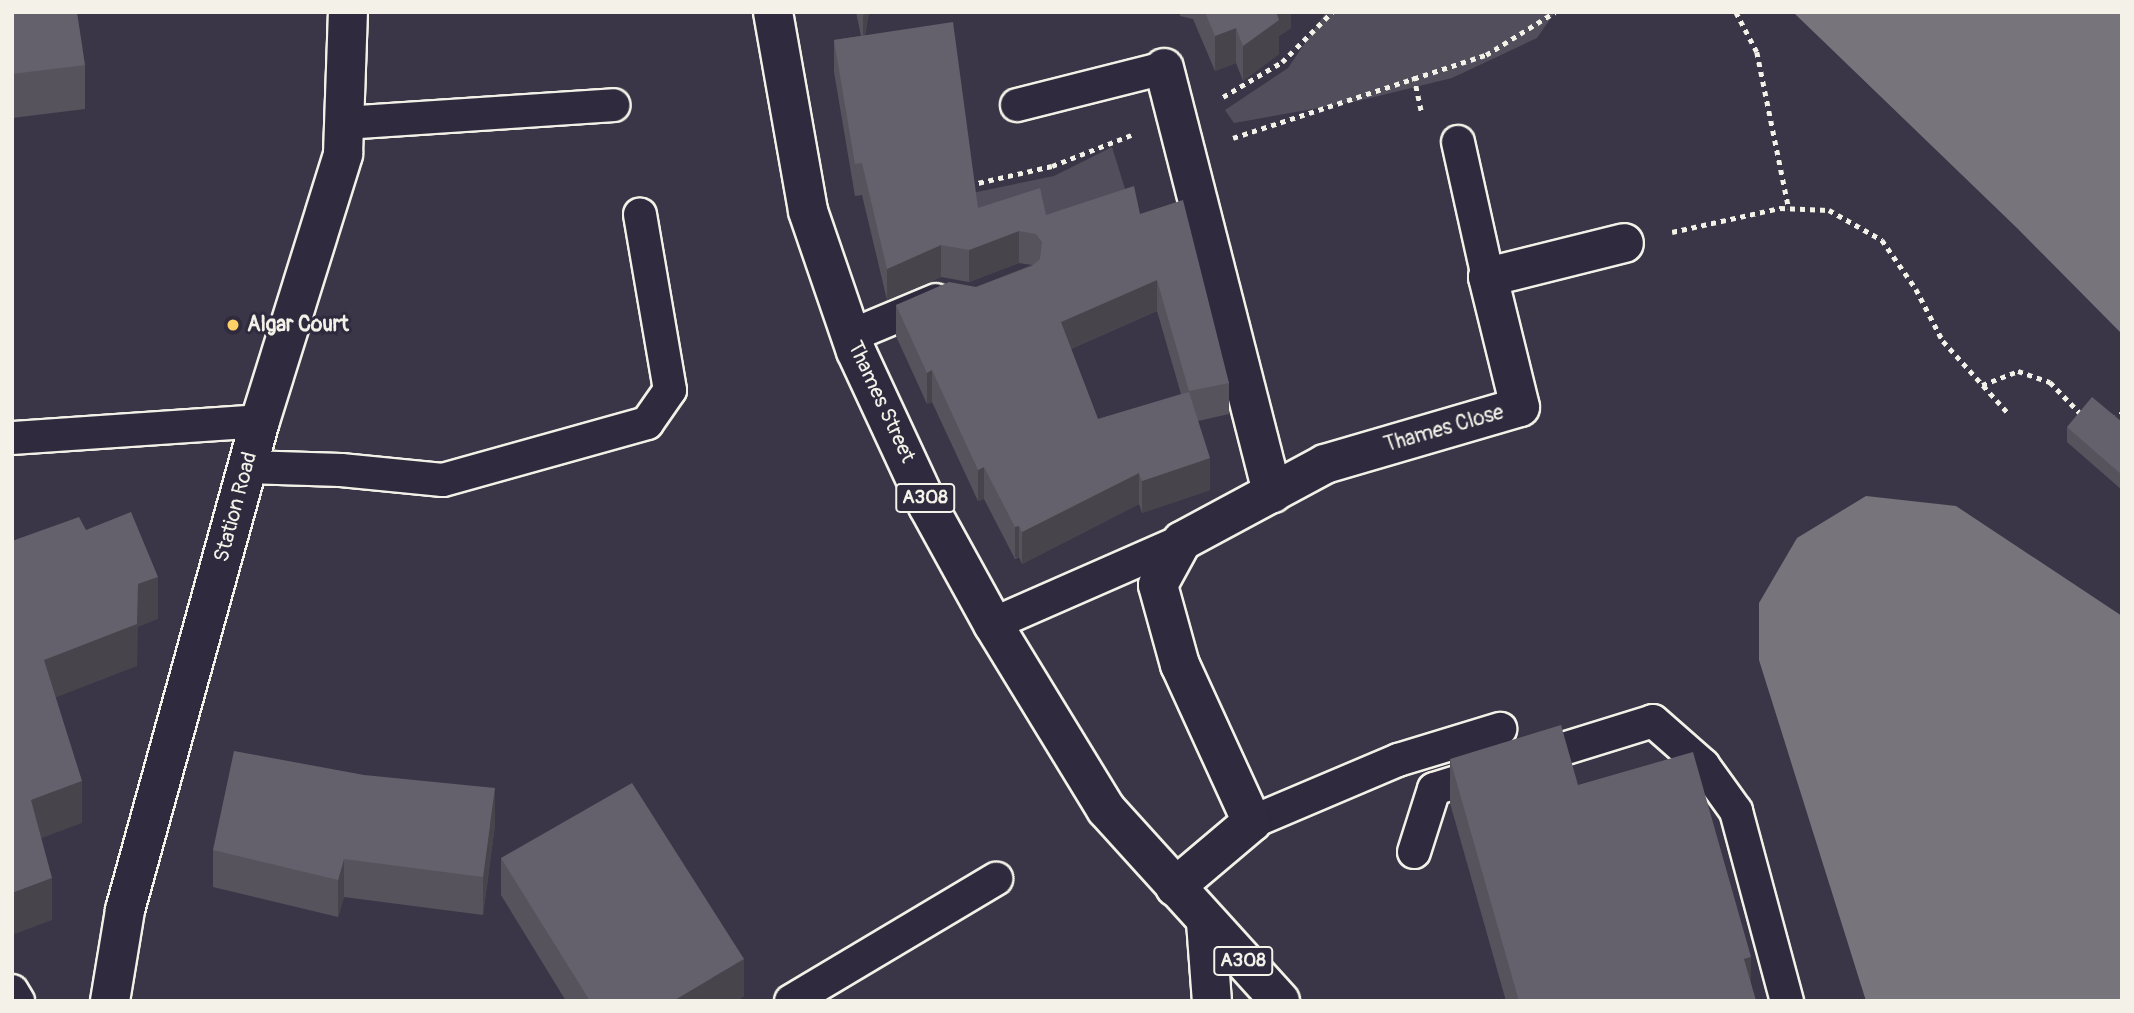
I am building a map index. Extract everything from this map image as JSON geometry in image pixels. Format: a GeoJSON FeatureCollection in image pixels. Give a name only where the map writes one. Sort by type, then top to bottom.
{"type":"FeatureCollection","features":[{"type":"Feature","properties":{"kind":"main road","name":"Station Road"},"geometry":{"type":"LineString","coordinates":[[110,1001],[125,910],[260,421],[343,154],[348,12]]}},
{"type":"Feature","properties":{"kind":"main road","name":"Thames Street"},"geometry":{"type":"LineString","coordinates":[[774,12],[808,211],[850,337],[928,506],[993,624],[1106,809],[1206,922]]}},
{"type":"Feature","properties":{"kind":"main road"},"geometry":{"type":"LineString","coordinates":[[1164,68],[1189,155],[1272,493]]}},
{"type":"Feature","properties":{"kind":"main road"},"geometry":{"type":"LineString","coordinates":[[1488,277],[1624,243]]}},
{"type":"Feature","properties":{"kind":"main road","name":"Thames Close"},"geometry":{"type":"LineString","coordinates":[[1182,541],[1325,464],[1520,407],[1488,277]]}},
{"type":"Feature","properties":{"kind":"main road"},"geometry":{"type":"LineString","coordinates":[[1175,887],[1252,822],[1180,665],[1158,585],[1182,541]]}},
{"type":"Feature","properties":{"kind":"main road"},"geometry":{"type":"LineString","coordinates":[[1206,922],[1212,1001]]}},
{"type":"Feature","properties":{"kind":"main road","name":"A308"},"geometry":{"type":"LineString","coordinates":[[1206,922],[1280,1001]]}},
{"type":"Feature","properties":{"kind":"lane"},"geometry":{"type":"LineString","coordinates":[[1017,105],[1164,68]]}},
{"type":"Feature","properties":{"kind":"lane"},"geometry":{"type":"LineString","coordinates":[[345,123],[613,105]]}},
{"type":"Feature","properties":{"kind":"lane"},"geometry":{"type":"LineString","coordinates":[[1458,142],[1488,277]]}},
{"type":"Feature","properties":{"kind":"lane"},"geometry":{"type":"LineString","coordinates":[[247,467],[341,470],[443,481],[647,423],[670,390],[640,215]]}},
{"type":"Feature","properties":{"kind":"lane"},"geometry":{"type":"LineString","coordinates":[[850,337],[948,294],[970,301]]}},
{"type":"Feature","properties":{"kind":"lane"},"geometry":{"type":"LineString","coordinates":[[12,438],[260,421]]}},
{"type":"Feature","properties":{"kind":"lane"},"geometry":{"type":"LineString","coordinates":[[993,624],[1182,541]]}},
{"type":"Feature","properties":{"kind":"lane"},"geometry":{"type":"LineString","coordinates":[[1414,852],[1434,789],[1653,721],[1703,765],[1735,811],[1787,1001]]}},
{"type":"Feature","properties":{"kind":"lane"},"geometry":{"type":"LineString","coordinates":[[1252,822],[1398,760],[1500,729]]}},
{"type":"Feature","properties":{"kind":"lane"},"geometry":{"type":"LineString","coordinates":[[791,1001],[996,878]]}},
{"type":"Feature","properties":{"kind":"lane"},"geometry":{"type":"LineString","coordinates":[[12,991],[18,1001]]}},
{"type":"Feature","properties":{"kind":"path"},"geometry":{"type":"LineString","coordinates":[[1189,155],[1486,55],[1555,12]]}},
{"type":"Feature","properties":{"kind":"path"},"geometry":{"type":"LineString","coordinates":[[1736,12],[1757,52],[1789,209]]}},
{"type":"Feature","properties":{"kind":"path"},"geometry":{"type":"LineString","coordinates":[[1624,243],[1789,209],[1829,210],[1882,240],[1916,289],[1943,341],[2009,414]]}},
{"type":"Feature","properties":{"kind":"path"},"geometry":{"type":"LineString","coordinates":[[1982,385],[2018,371],[2050,383],[2087,421]]}},
{"type":"Feature","properties":{"kind":"path"},"geometry":{"type":"LineString","coordinates":[[2105,424],[2122,413]]}},
{"type":"Feature","properties":{"kind":"shaded area"},"geometry":{"type":"Polygon","coordinates":[[[1326,12],[1555,12],[1537,38],[1452,78],[1358,101],[1234,123],[1225,110],[1288,68],[1326,12]]]}},
{"type":"Feature","properties":{"kind":"shaded area"},"geometry":{"type":"Polygon","coordinates":[[[1793,12],[2122,12],[2122,334],[2018,229],[1793,12]]]}},
{"type":"Feature","properties":{"kind":"shaded area"},"geometry":{"type":"Polygon","coordinates":[[[1112,147],[1134,218],[970,242],[943,199],[1054,176],[1112,147]]]}},
{"type":"Feature","properties":{"kind":"shaded area"},"geometry":{"type":"Polygon","coordinates":[[[1866,496],[1956,506],[2122,616],[2122,1001],[1866,1001],[1759,660],[1759,603],[1797,538],[1866,496]]]}},
{"type":"Feature","properties":{"kind":"building"},"geometry":{"type":"Polygon","coordinates":[[[12,12],[77,12],[85,65],[12,74],[12,12]]]}},
{"type":"Feature","properties":{"kind":"building"},"geometry":{"type":"Polygon","coordinates":[[[1205,12],[1276,12],[1279,20],[1243,46],[1236,28],[1215,36],[1205,12]]]}},
{"type":"Feature","properties":{"kind":"building"},"geometry":{"type":"Polygon","coordinates":[[[953,22],[978,208],[1040,188],[1046,215],[1134,186],[1140,214],[1183,200],[1229,383],[1189,391],[1157,280],[1061,322],[1098,419],[1189,392],[1210,458],[1142,481],[1139,473],[1022,532],[1019,526],[1015,527],[984,467],[978,470],[932,370],[927,373],[896,305],[949,282],[976,287],[1032,266],[1040,259],[1042,242],[1036,234],[1019,231],[969,250],[941,245],[887,269],[862,163],[855,164],[834,40],[953,22]]]}},
{"type":"Feature","properties":{"kind":"building"},"geometry":{"type":"Polygon","coordinates":[[[2092,397],[2122,422],[2122,475],[2067,427],[2092,397]]]}},
{"type":"Feature","properties":{"kind":"building"},"geometry":{"type":"Polygon","coordinates":[[[131,512],[158,577],[138,584],[137,624],[44,660],[82,781],[31,800],[52,878],[12,893],[12,541],[79,517],[86,530],[131,512]]]}},
{"type":"Feature","properties":{"kind":"building"},"geometry":{"type":"Polygon","coordinates":[[[1561,725],[1578,785],[1693,752],[1751,957],[1744,959],[1756,1001],[1519,1001],[1450,759],[1561,725]]]}},
{"type":"Feature","properties":{"kind":"building"},"geometry":{"type":"Polygon","coordinates":[[[234,751],[364,775],[495,788],[483,877],[344,859],[338,880],[213,850],[234,751]]]}},
{"type":"Feature","properties":{"kind":"building"},"geometry":{"type":"Polygon","coordinates":[[[632,783],[744,959],[673,1001],[590,1001],[501,858],[632,783]]]}},
{"type":"Feature","properties":{"kind":"place","name":"Algar Court"},"geometry":{"type":"Point","coordinates":[233,325]}}]}
